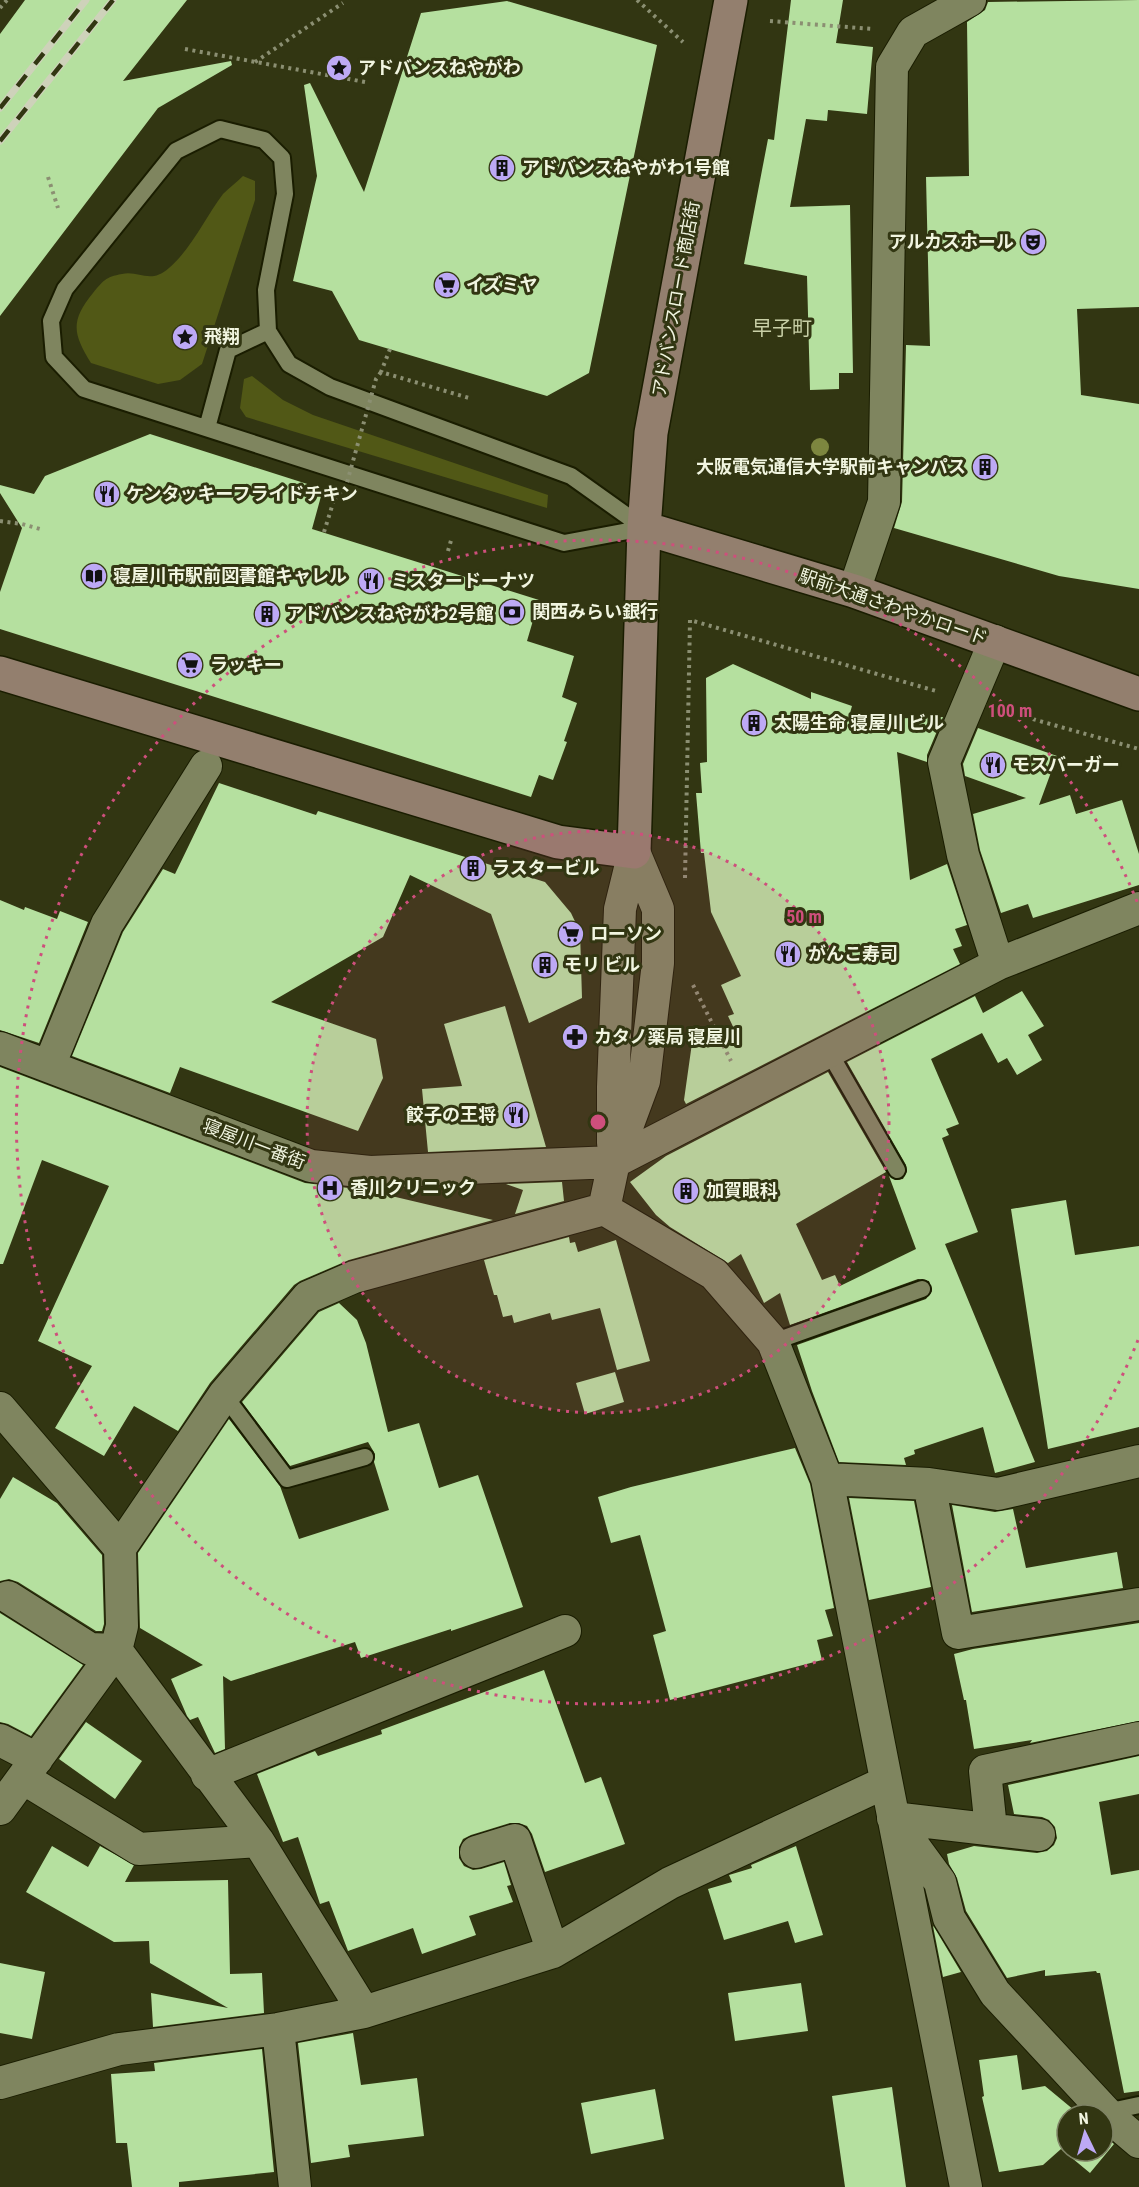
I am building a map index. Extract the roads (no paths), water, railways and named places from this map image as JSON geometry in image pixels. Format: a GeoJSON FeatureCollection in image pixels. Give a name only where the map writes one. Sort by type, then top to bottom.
{"type":"FeatureCollection","features":[{"type":"Feature","properties":{"kind":"street","name":"アドバンスロード商店街"},"geometry":{"type":"LineString","coordinates":[[634,852],[644,528],[651,433],[731,0]]}},
{"type":"Feature","properties":{"kind":"street"},"geometry":{"type":"LineString","coordinates":[[854,591],[884,502],[892,67],[913,32],[970,0]]}},
{"type":"Feature","properties":{"kind":"street","name":"駅前大通さわやかロード"},"geometry":{"type":"LineString","coordinates":[[644,528],[854,591],[1139,694]]}},
{"type":"Feature","properties":{"kind":"street"},"geometry":{"type":"LineString","coordinates":[[995,641],[944,762],[963,855],[998,964]]}},
{"type":"Feature","properties":{"kind":"street"},"geometry":{"type":"LineString","coordinates":[[0,673],[558,842],[634,852],[658,909],[658,963],[644,1081],[614,1162],[604,1209]]}},
{"type":"Feature","properties":{"kind":"street"},"geometry":{"type":"LineString","coordinates":[[49,1065],[107,924],[206,766]]}},
{"type":"Feature","properties":{"kind":"street"},"geometry":{"type":"LineString","coordinates":[[614,1162],[998,964],[1139,908]]}},
{"type":"Feature","properties":{"kind":"street","name":"寝屋川一番街"},"geometry":{"type":"LineString","coordinates":[[0,1048],[311,1166],[369,1172],[614,1162]]}},
{"type":"Feature","properties":{"kind":"street"},"geometry":{"type":"LineString","coordinates":[[0,1809],[116,1650],[122,1626],[120,1548],[224,1395],[308,1297],[354,1276],[604,1209],[714,1274],[773,1342],[827,1479],[966,2187]]}},
{"type":"Feature","properties":{"kind":"street"},"geometry":{"type":"LineString","coordinates":[[0,1408],[120,1548]]}},
{"type":"Feature","properties":{"kind":"street"},"geometry":{"type":"LineString","coordinates":[[827,1479],[929,1484],[998,1494],[1139,1461]]}},
{"type":"Feature","properties":{"kind":"street"},"geometry":{"type":"LineString","coordinates":[[929,1484],[958,1633],[1139,1604]]}},
{"type":"Feature","properties":{"kind":"street"},"geometry":{"type":"LineString","coordinates":[[8,1597],[90,1649],[116,1650]]}},
{"type":"Feature","properties":{"kind":"street"},"geometry":{"type":"LineString","coordinates":[[207,1775],[565,1631]]}},
{"type":"Feature","properties":{"kind":"street"},"geometry":{"type":"LineString","coordinates":[[116,1650],[258,1841],[364,2012]]}},
{"type":"Feature","properties":{"kind":"street"},"geometry":{"type":"LineString","coordinates":[[990,1829],[985,1771],[1139,1738]]}},
{"type":"Feature","properties":{"kind":"street"},"geometry":{"type":"LineString","coordinates":[[0,1740],[30,1769],[139,1849],[258,1841]]}},
{"type":"Feature","properties":{"kind":"street"},"geometry":{"type":"LineString","coordinates":[[0,2083],[118,2049],[278,2029],[364,2012],[553,1952],[670,1883],[886,1782]]}},
{"type":"Feature","properties":{"kind":"street"},"geometry":{"type":"LineString","coordinates":[[893,1818],[1039,1835]]}},
{"type":"Feature","properties":{"kind":"street"},"geometry":{"type":"LineString","coordinates":[[893,1818],[940,1882],[949,1918],[995,1993],[1098,2103]]}},
{"type":"Feature","properties":{"kind":"street"},"geometry":{"type":"LineString","coordinates":[[476,1852],[515,1840],[553,1952]]}},
{"type":"Feature","properties":{"kind":"street"},"geometry":{"type":"LineString","coordinates":[[278,2029],[295,2187]]}},
{"type":"Feature","properties":{"kind":"street"},"geometry":{"type":"LineString","coordinates":[[1115,2120],[1139,2142]]}},
{"type":"Feature","properties":{"kind":"lane"},"geometry":{"type":"LineString","coordinates":[[220,129],[264,140],[282,158],[285,194],[266,290],[268,331],[289,364],[330,387],[571,476],[644,528],[564,543],[84,389],[54,357],[51,321],[64,289],[176,151],[220,129]]}},
{"type":"Feature","properties":{"kind":"lane"},"geometry":{"type":"LineString","coordinates":[[207,428],[228,350],[268,331]]}},
{"type":"Feature","properties":{"kind":"lane"},"geometry":{"type":"LineString","coordinates":[[829,1052],[897,1170]]}},
{"type":"Feature","properties":{"kind":"lane"},"geometry":{"type":"LineString","coordinates":[[773,1342],[922,1289]]}},
{"type":"Feature","properties":{"kind":"lane"},"geometry":{"type":"LineString","coordinates":[[224,1395],[287,1479],[365,1457]]}},
{"type":"Feature","properties":{"kind":"lane"},"geometry":{"type":"LineString","coordinates":[[1115,2110],[1139,2105]]}},
{"type":"Feature","properties":{"kind":"railway"},"geometry":{"type":"LineString","coordinates":[[0,108],[86,0]]}},
{"type":"Feature","properties":{"kind":"railway"},"geometry":{"type":"LineString","coordinates":[[0,141],[113,0]]}},
{"type":"Feature","properties":{"kind":"place","name":"アドバンスねやがわ"},"geometry":{"type":"Point","coordinates":[339,68]}},
{"type":"Feature","properties":{"kind":"place","name":"アドバンスねやがわ1号館"},"geometry":{"type":"Point","coordinates":[502,168]}},
{"type":"Feature","properties":{"kind":"place","name":"アルカスホール"},"geometry":{"type":"Point","coordinates":[1033,242]}},
{"type":"Feature","properties":{"kind":"place","name":"イズミヤ"},"geometry":{"type":"Point","coordinates":[447,285]}},
{"type":"Feature","properties":{"kind":"place","name":"飛翔"},"geometry":{"type":"Point","coordinates":[185,337]}},
{"type":"Feature","properties":{"kind":"place","name":"大阪電気通信大学駅前キャンパス"},"geometry":{"type":"Point","coordinates":[985,467]}},
{"type":"Feature","properties":{"kind":"place","name":"ケンタッキーフライドチキン"},"geometry":{"type":"Point","coordinates":[107,494]}},
{"type":"Feature","properties":{"kind":"place","name":"寝屋川市駅前図書館キャレル"},"geometry":{"type":"Point","coordinates":[94,576]}},
{"type":"Feature","properties":{"kind":"place","name":"ミスタードーナツ"},"geometry":{"type":"Point","coordinates":[371,581]}},
{"type":"Feature","properties":{"kind":"place","name":"関西みらい銀行"},"geometry":{"type":"Point","coordinates":[512,612]}},
{"type":"Feature","properties":{"kind":"place","name":"アドバンスねやがわ2号館"},"geometry":{"type":"Point","coordinates":[267,614]}},
{"type":"Feature","properties":{"kind":"place","name":"ラッキー"},"geometry":{"type":"Point","coordinates":[190,665]}},
{"type":"Feature","properties":{"kind":"place","name":"太陽生命 寝屋川 ビル"},"geometry":{"type":"Point","coordinates":[754,723]}},
{"type":"Feature","properties":{"kind":"place","name":"モスバーガー"},"geometry":{"type":"Point","coordinates":[993,765]}},
{"type":"Feature","properties":{"kind":"place","name":"ラスタービル"},"geometry":{"type":"Point","coordinates":[473,868]}},
{"type":"Feature","properties":{"kind":"place","name":"ローソン"},"geometry":{"type":"Point","coordinates":[571,934]}},
{"type":"Feature","properties":{"kind":"place","name":"がんこ寿司"},"geometry":{"type":"Point","coordinates":[788,954]}},
{"type":"Feature","properties":{"kind":"place","name":"モリ ビル"},"geometry":{"type":"Point","coordinates":[545,965]}},
{"type":"Feature","properties":{"kind":"place","name":"カタノ薬局 寝屋川"},"geometry":{"type":"Point","coordinates":[575,1037]}},
{"type":"Feature","properties":{"kind":"place","name":"餃子の王将"},"geometry":{"type":"Point","coordinates":[516,1115]}},
{"type":"Feature","properties":{"kind":"place","name":"香川クリニック"},"geometry":{"type":"Point","coordinates":[330,1188]}},
{"type":"Feature","properties":{"kind":"place","name":"加賀眼科"},"geometry":{"type":"Point","coordinates":[686,1191]}},
{"type":"Feature","properties":{"kind":"district","name":"早子町"},"geometry":{"type":"Point","coordinates":[782,328]}}]}
